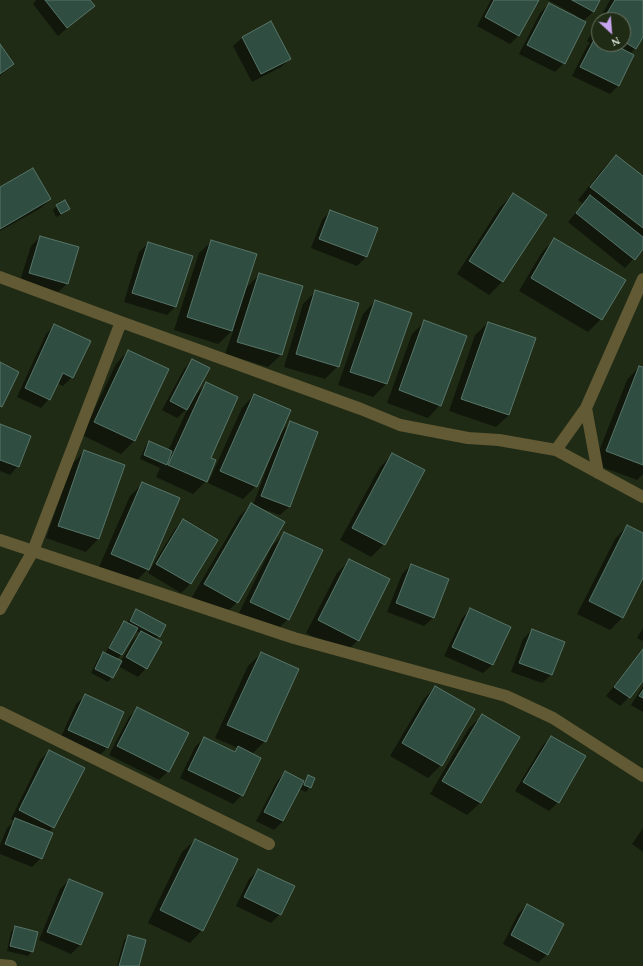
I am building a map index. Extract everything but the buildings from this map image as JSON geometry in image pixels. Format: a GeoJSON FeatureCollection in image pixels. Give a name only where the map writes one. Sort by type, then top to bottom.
{"type":"FeatureCollection","features":[{"type":"Feature","properties":{"kind":"street"},"geometry":{"type":"LineString","coordinates":[[0,277],[354,406],[400,425],[468,438],[499,440],[556,450],[643,497]]}},
{"type":"Feature","properties":{"kind":"street"},"geometry":{"type":"LineString","coordinates":[[556,450],[586,408],[643,279]]}},
{"type":"Feature","properties":{"kind":"street"},"geometry":{"type":"LineString","coordinates":[[0,609],[33,551],[121,322]]}},
{"type":"Feature","properties":{"kind":"street"},"geometry":{"type":"LineString","coordinates":[[586,408],[598,473]]}},
{"type":"Feature","properties":{"kind":"street"},"geometry":{"type":"LineString","coordinates":[[0,540],[294,638],[506,696],[553,718],[643,776]]}},
{"type":"Feature","properties":{"kind":"street"},"geometry":{"type":"LineString","coordinates":[[0,712],[269,844]]}},
{"type":"Feature","properties":{"kind":"street"},"geometry":{"type":"LineString","coordinates":[[0,965],[11,966]]}}]}
